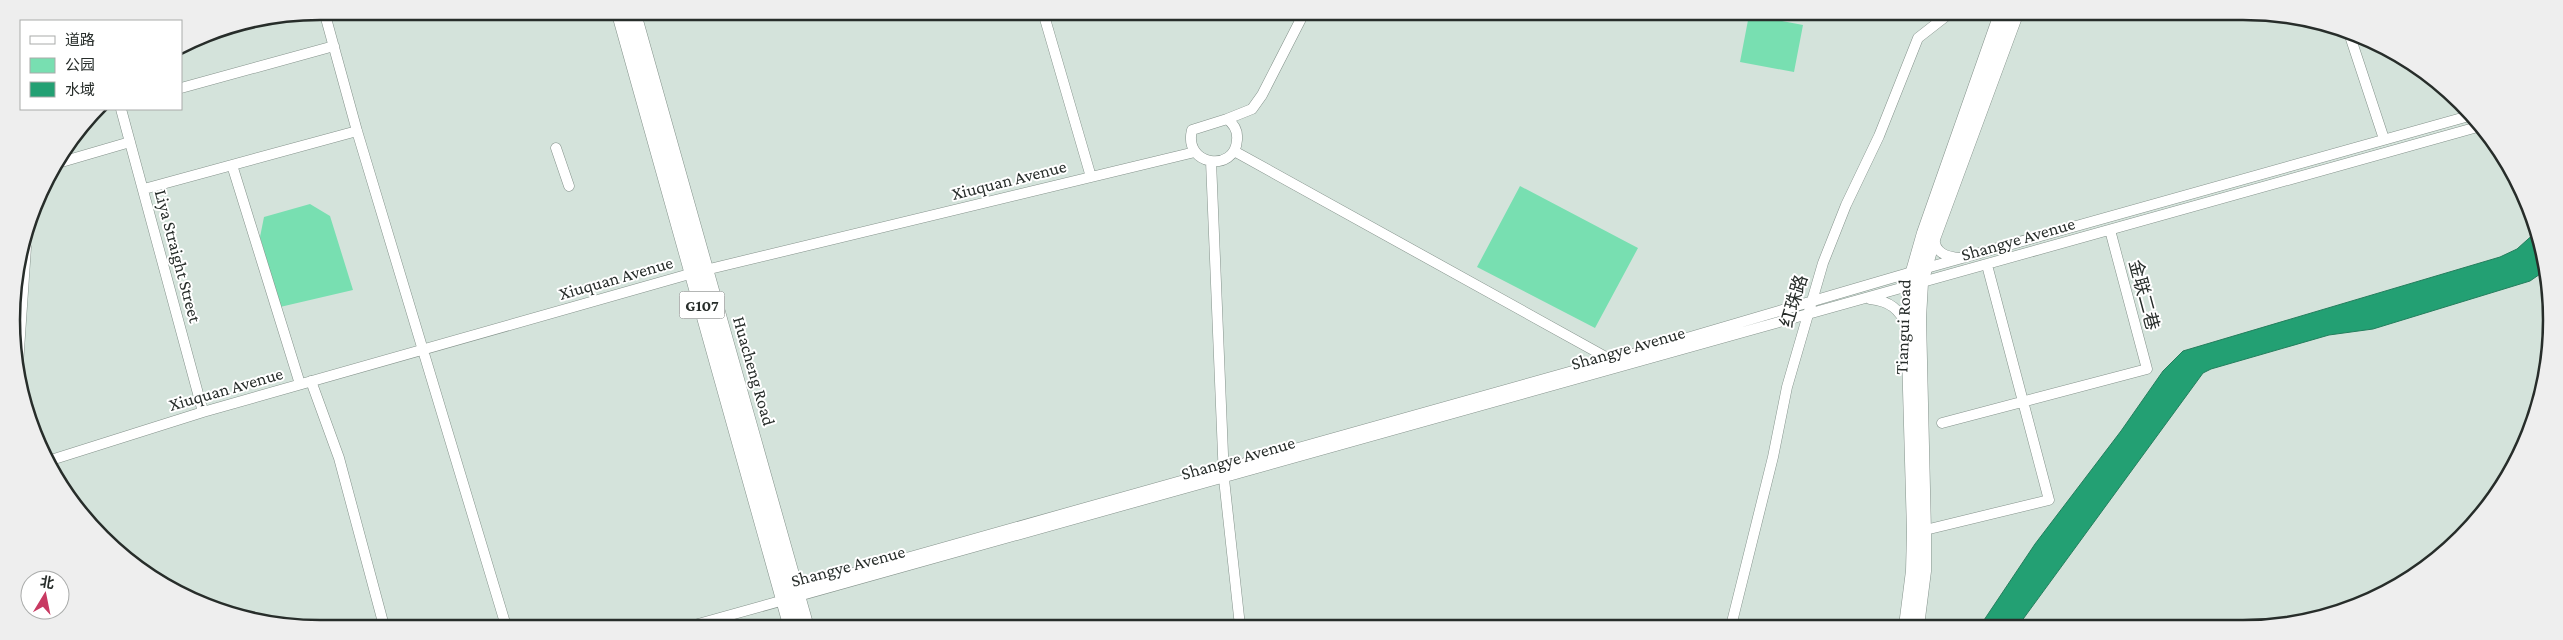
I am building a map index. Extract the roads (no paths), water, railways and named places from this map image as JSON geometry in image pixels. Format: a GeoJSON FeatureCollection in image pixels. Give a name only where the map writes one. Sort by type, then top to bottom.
{"type":"FeatureCollection","features":[{"type":"Feature","properties":{"kind":"highway","name":"Huacheng Road"},"geometry":{"type":"LineString","coordinates":[[621,20],[699,272],[792,595],[803,620]]}},
{"type":"Feature","properties":{"kind":"highway","name":"Huacheng Road"},"geometry":{"type":"LineString","coordinates":[[635,20],[699,272]]}},
{"type":"Feature","properties":{"kind":"highway","name":"Huacheng Road"},"geometry":{"type":"LineString","coordinates":[[791,620],[792,595]]}},
{"type":"Feature","properties":{"kind":"main road","name":"Tiangui Road"},"geometry":{"type":"LineString","coordinates":[[1918,620],[1924,571],[1919,532],[1908,328],[1924,233],[1999,20]]}},
{"type":"Feature","properties":{"kind":"main road","name":"Tiangui Road"},"geometry":{"type":"LineString","coordinates":[[1907,620],[1919,532],[1919,318],[1917,278],[2014,20]]}},
{"type":"Feature","properties":{"kind":"street"},"geometry":{"type":"LineString","coordinates":[[327,20],[504,620]]}},
{"type":"Feature","properties":{"kind":"street"},"geometry":{"type":"LineString","coordinates":[[1045,20],[1091,177]]}},
{"type":"Feature","properties":{"kind":"street"},"geometry":{"type":"LineString","coordinates":[[1228,119],[1234,125],[1238,136],[1234,151],[1224,160],[1211,161],[1204,159],[1195,152],[1191,143],[1192,130],[1228,119],[1252,109],[1262,95],[1300,20]]}},
{"type":"Feature","properties":{"kind":"street","name":"红珠路"},"geometry":{"type":"LineString","coordinates":[[1733,620],[1773,457],[1787,387],[1823,263],[1846,205],[1879,136],[1918,38],[1942,20]]}},
{"type":"Feature","properties":{"kind":"street"},"geometry":{"type":"LineString","coordinates":[[2352,41],[2384,139]]}},
{"type":"Feature","properties":{"kind":"street"},"geometry":{"type":"LineString","coordinates":[[182,88],[334,46]]}},
{"type":"Feature","properties":{"kind":"street","name":"Liya Straight Street"},"geometry":{"type":"LineString","coordinates":[[120,110],[144,189],[203,412]]}},
{"type":"Feature","properties":{"kind":"street","name":"Shangye Avenue"},"geometry":{"type":"LineString","coordinates":[[1224,473],[1623,367],[1861,300],[1966,258],[2464,117]]}},
{"type":"Feature","properties":{"kind":"street","name":"Shangye Avenue"},"geometry":{"type":"LineString","coordinates":[[711,620],[1811,302],[1917,278],[1987,265],[2474,128]]}},
{"type":"Feature","properties":{"kind":"street"},"geometry":{"type":"LineString","coordinates":[[144,189],[358,130]]}},
{"type":"Feature","properties":{"kind":"street"},"geometry":{"type":"LineString","coordinates":[[66,161],[130,142]]}},
{"type":"Feature","properties":{"kind":"street"},"geometry":{"type":"LineString","coordinates":[[556,148],[569,186]]}},
{"type":"Feature","properties":{"kind":"street"},"geometry":{"type":"LineString","coordinates":[[1234,151],[1623,367]]}},
{"type":"Feature","properties":{"kind":"street","name":"Xiuquan Avenue"},"geometry":{"type":"LineString","coordinates":[[54,459],[203,412],[699,272],[1195,152]]}},
{"type":"Feature","properties":{"kind":"street"},"geometry":{"type":"LineString","coordinates":[[1211,161],[1224,473],[1239,620]]}},
{"type":"Feature","properties":{"kind":"street"},"geometry":{"type":"LineString","coordinates":[[232,165],[306,383],[338,458],[382,620]]}},
{"type":"Feature","properties":{"kind":"street","name":"金联二巷"},"geometry":{"type":"LineString","coordinates":[[2023,401],[2147,369],[2110,230]]}},
{"type":"Feature","properties":{"kind":"street"},"geometry":{"type":"LineString","coordinates":[[1934,236],[1935,246],[1942,254],[1953,258],[1966,258]]}},
{"type":"Feature","properties":{"kind":"street"},"geometry":{"type":"LineString","coordinates":[[1919,532],[2049,500],[1987,265]]}},
{"type":"Feature","properties":{"kind":"street"},"geometry":{"type":"LineString","coordinates":[[20,329],[24,273]]}},
{"type":"Feature","properties":{"kind":"street"},"geometry":{"type":"LineString","coordinates":[[1861,300],[1877,300],[1891,305],[1900,313],[1908,328]]}},
{"type":"Feature","properties":{"kind":"street"},"geometry":{"type":"LineString","coordinates":[[1942,423],[2023,401]]}},
{"type":"Feature","properties":{"kind":"water"},"geometry":{"type":"Polygon","coordinates":[[[2531,236],[2539,275],[2530,281],[2373,329],[2329,335],[2211,369],[2203,373],[2022,620],[1984,620],[2035,544],[2121,431],[2163,371],[2183,351],[2500,257],[2517,249],[2531,236]]]}}]}
